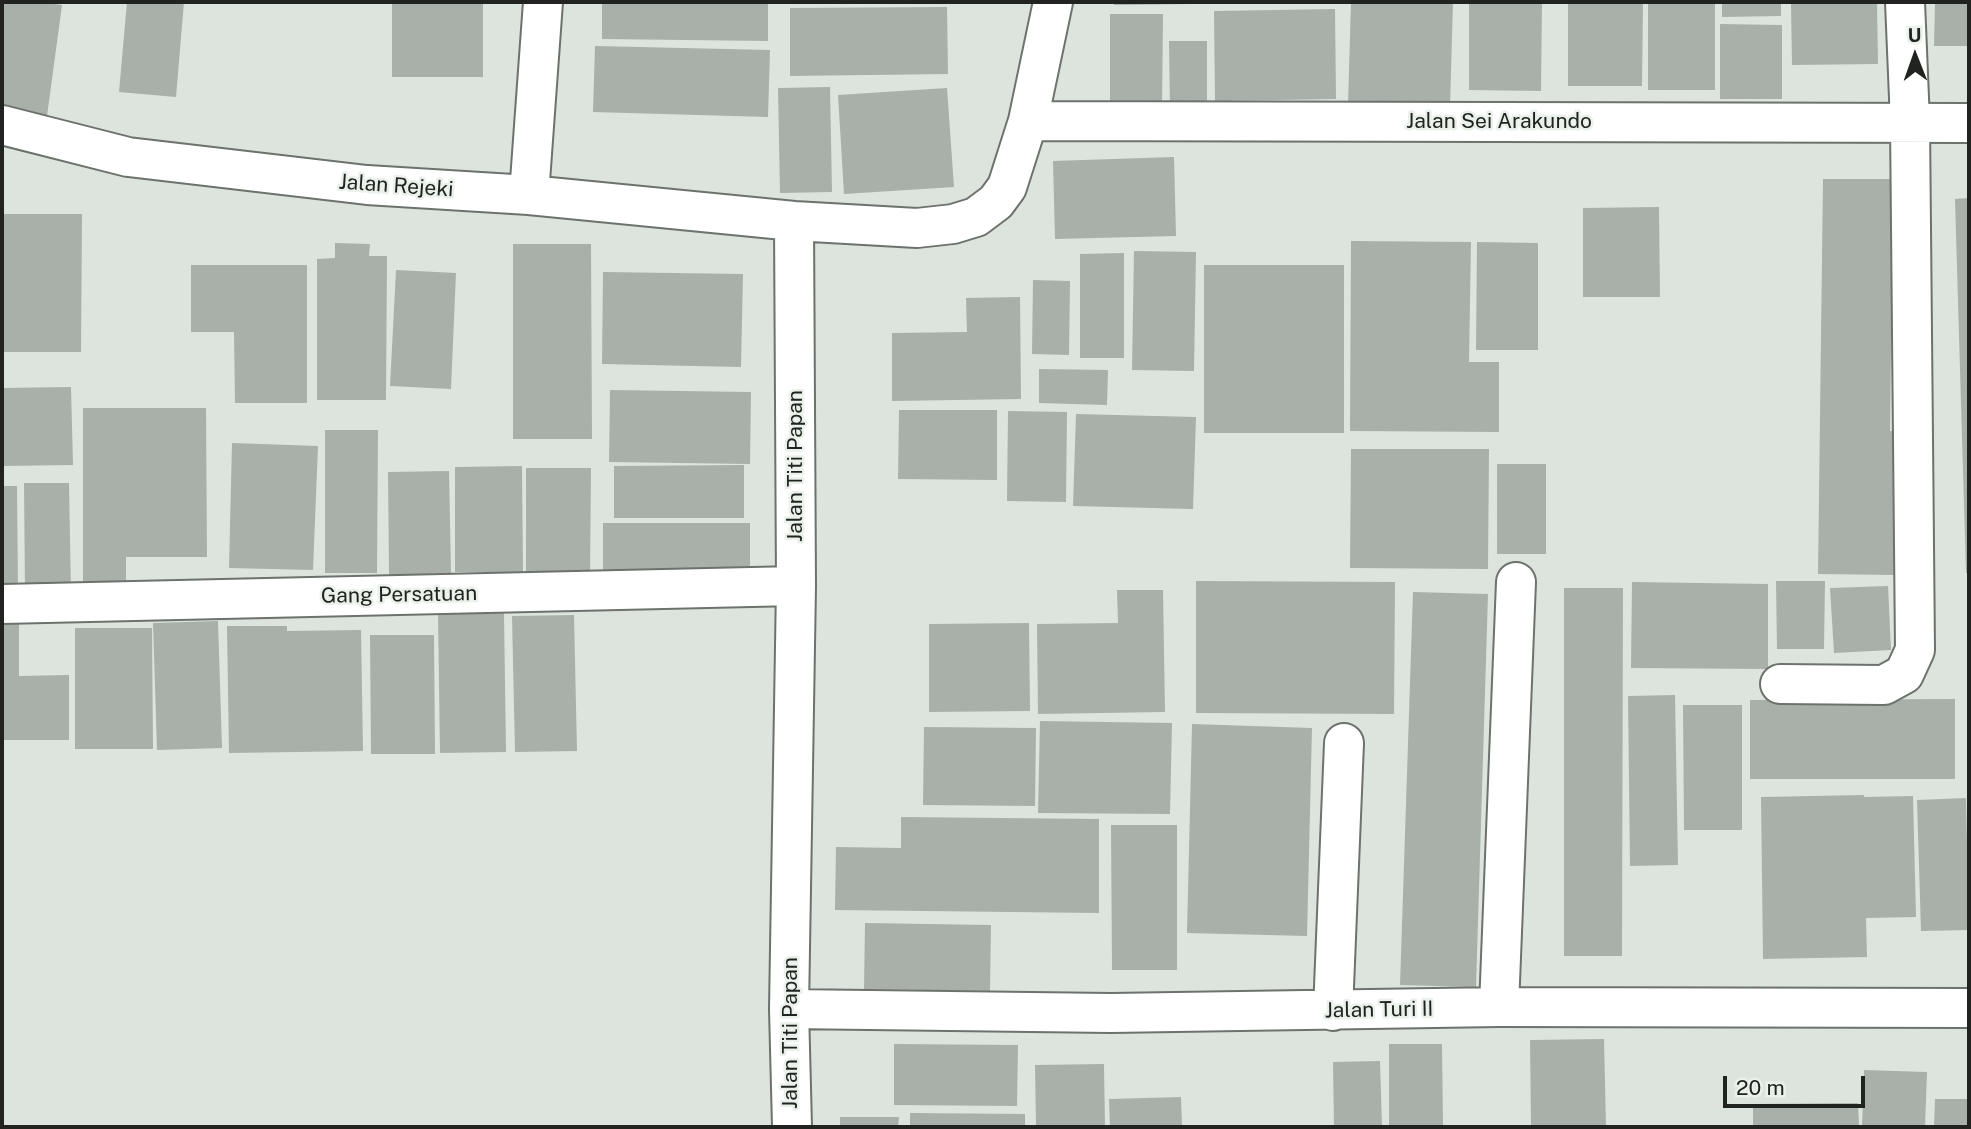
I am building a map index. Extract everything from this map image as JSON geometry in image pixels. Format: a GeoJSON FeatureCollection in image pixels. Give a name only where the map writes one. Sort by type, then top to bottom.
{"type":"FeatureCollection","features":[{"type":"Feature","properties":{"kind":"street"},"geometry":{"type":"LineString","coordinates":[[528,195],[542,2]]}},
{"type":"Feature","properties":{"kind":"street"},"geometry":{"type":"LineString","coordinates":[[794,221],[917,228],[953,224],[976,217],[996,202],[1007,187],[1028,121],[1053,2]]}},
{"type":"Feature","properties":{"kind":"street"},"geometry":{"type":"LineString","coordinates":[[1780,684],[1884,685],[1904,674],[1915,650],[1910,122],[1905,2]]}},
{"type":"Feature","properties":{"kind":"street","name":"Jalan Sei Arakundo"},"geometry":{"type":"LineString","coordinates":[[1028,121],[1969,123]]}},
{"type":"Feature","properties":{"kind":"street","name":"Jalan Rejeki"},"geometry":{"type":"LineString","coordinates":[[2,125],[128,157],[367,185],[528,195],[794,221]]}},
{"type":"Feature","properties":{"kind":"street","name":"Jalan Titi Papan"},"geometry":{"type":"LineString","coordinates":[[792,1127],[789,1009],[796,586],[794,221]]}},
{"type":"Feature","properties":{"kind":"street"},"geometry":{"type":"LineString","coordinates":[[1499,1007],[1516,582]]}},
{"type":"Feature","properties":{"kind":"street","name":"Gang Persatuan"},"geometry":{"type":"LineString","coordinates":[[2,604],[796,586]]}},
{"type":"Feature","properties":{"kind":"street"},"geometry":{"type":"LineString","coordinates":[[1333,1011],[1344,743]]}},
{"type":"Feature","properties":{"kind":"street","name":"Jalan Turi II"},"geometry":{"type":"LineString","coordinates":[[789,1009],[1111,1013],[1499,1007],[1969,1008]]}},
{"type":"Feature","properties":{"kind":"building"},"geometry":{"type":"Polygon","coordinates":[[[2,2],[62,5],[47,116],[2,110],[2,2]]]}},
{"type":"Feature","properties":{"kind":"building"},"geometry":{"type":"Polygon","coordinates":[[[127,2],[184,2],[176,97],[119,92],[127,2]]]}},
{"type":"Feature","properties":{"kind":"building"},"geometry":{"type":"Polygon","coordinates":[[[392,2],[483,2],[483,77],[392,77],[392,2]]]}},
{"type":"Feature","properties":{"kind":"building"},"geometry":{"type":"Polygon","coordinates":[[[602,2],[768,2],[768,41],[602,39],[602,2]]]}},
{"type":"Feature","properties":{"kind":"building"},"geometry":{"type":"Polygon","coordinates":[[[1114,2],[1192,2],[1192,4],[1114,5],[1114,2]]]}},
{"type":"Feature","properties":{"kind":"building"},"geometry":{"type":"Polygon","coordinates":[[[1351,2],[1453,2],[1450,107],[1348,104],[1351,2]]]}},
{"type":"Feature","properties":{"kind":"building"},"geometry":{"type":"Polygon","coordinates":[[[1469,2],[1542,2],[1541,91],[1469,90],[1469,2]]]}},
{"type":"Feature","properties":{"kind":"building"},"geometry":{"type":"Polygon","coordinates":[[[1568,2],[1643,2],[1642,86],[1568,86],[1568,2]]]}},
{"type":"Feature","properties":{"kind":"building"},"geometry":{"type":"Polygon","coordinates":[[[1648,2],[1715,2],[1715,90],[1648,90],[1648,2]]]}},
{"type":"Feature","properties":{"kind":"building"},"geometry":{"type":"Polygon","coordinates":[[[1722,2],[1781,2],[1781,16],[1722,17],[1722,2]]]}},
{"type":"Feature","properties":{"kind":"building"},"geometry":{"type":"Polygon","coordinates":[[[1791,2],[1877,2],[1878,64],[1792,65],[1791,2]]]}},
{"type":"Feature","properties":{"kind":"building"},"geometry":{"type":"Polygon","coordinates":[[[1935,2],[1969,2],[1969,46],[1934,46],[1935,2]]]}},
{"type":"Feature","properties":{"kind":"building"},"geometry":{"type":"Polygon","coordinates":[[[947,7],[948,74],[790,76],[790,8],[947,7]]]}},
{"type":"Feature","properties":{"kind":"building"},"geometry":{"type":"Polygon","coordinates":[[[1335,9],[1336,99],[1215,101],[1214,11],[1335,9]]]}},
{"type":"Feature","properties":{"kind":"building"},"geometry":{"type":"Polygon","coordinates":[[[1110,14],[1163,14],[1162,110],[1110,109],[1110,14]]]}},
{"type":"Feature","properties":{"kind":"building"},"geometry":{"type":"Polygon","coordinates":[[[1720,24],[1782,25],[1782,99],[1720,99],[1720,24]]]}},
{"type":"Feature","properties":{"kind":"building"},"geometry":{"type":"Polygon","coordinates":[[[1169,41],[1207,41],[1207,111],[1170,111],[1169,41]]]}},
{"type":"Feature","properties":{"kind":"building"},"geometry":{"type":"Polygon","coordinates":[[[595,46],[770,50],[768,117],[593,112],[595,46]]]}},
{"type":"Feature","properties":{"kind":"building"},"geometry":{"type":"Polygon","coordinates":[[[830,87],[832,192],[780,193],[778,88],[830,87]]]}},
{"type":"Feature","properties":{"kind":"building"},"geometry":{"type":"Polygon","coordinates":[[[947,88],[954,187],[844,194],[838,95],[947,88]]]}},
{"type":"Feature","properties":{"kind":"building"},"geometry":{"type":"Polygon","coordinates":[[[1174,157],[1176,236],[1055,239],[1053,161],[1174,157]]]}},
{"type":"Feature","properties":{"kind":"building"},"geometry":{"type":"Polygon","coordinates":[[[1823,179],[1893,179],[1890,431],[1895,431],[1894,575],[1818,574],[1823,179]]]}},
{"type":"Feature","properties":{"kind":"building"},"geometry":{"type":"Polygon","coordinates":[[[1969,198],[1969,573],[1966,573],[1955,199],[1969,198]]]}},
{"type":"Feature","properties":{"kind":"building"},"geometry":{"type":"Polygon","coordinates":[[[1659,207],[1660,297],[1583,297],[1583,208],[1659,207]]]}},
{"type":"Feature","properties":{"kind":"building"},"geometry":{"type":"Polygon","coordinates":[[[2,214],[82,214],[81,352],[2,352],[2,214]]]}},
{"type":"Feature","properties":{"kind":"building"},"geometry":{"type":"Polygon","coordinates":[[[1351,241],[1471,242],[1469,362],[1499,362],[1499,432],[1350,431],[1351,241]]]}},
{"type":"Feature","properties":{"kind":"building"},"geometry":{"type":"Polygon","coordinates":[[[1477,242],[1538,243],[1538,350],[1476,350],[1477,242]]]}},
{"type":"Feature","properties":{"kind":"building"},"geometry":{"type":"Polygon","coordinates":[[[335,243],[370,244],[369,256],[387,256],[386,400],[317,400],[317,259],[335,258],[335,243]]]}},
{"type":"Feature","properties":{"kind":"building"},"geometry":{"type":"Polygon","coordinates":[[[513,244],[591,244],[592,439],[513,439],[513,244]]]}},
{"type":"Feature","properties":{"kind":"building"},"geometry":{"type":"Polygon","coordinates":[[[1134,251],[1196,252],[1194,371],[1132,370],[1134,251]]]}},
{"type":"Feature","properties":{"kind":"building"},"geometry":{"type":"Polygon","coordinates":[[[1124,253],[1124,358],[1080,358],[1080,254],[1124,253]]]}},
{"type":"Feature","properties":{"kind":"building"},"geometry":{"type":"Polygon","coordinates":[[[191,265],[307,265],[307,403],[235,403],[234,332],[191,332],[191,265]]]}},
{"type":"Feature","properties":{"kind":"building"},"geometry":{"type":"Polygon","coordinates":[[[1204,265],[1344,265],[1344,433],[1204,433],[1204,265]]]}},
{"type":"Feature","properties":{"kind":"building"},"geometry":{"type":"Polygon","coordinates":[[[396,270],[456,273],[451,389],[390,386],[396,270]]]}},
{"type":"Feature","properties":{"kind":"building"},"geometry":{"type":"Polygon","coordinates":[[[603,272],[743,274],[741,367],[602,364],[603,272]]]}},
{"type":"Feature","properties":{"kind":"building"},"geometry":{"type":"Polygon","coordinates":[[[1033,280],[1070,281],[1069,355],[1032,354],[1033,280]]]}},
{"type":"Feature","properties":{"kind":"building"},"geometry":{"type":"Polygon","coordinates":[[[1020,297],[1021,399],[892,401],[892,333],[967,332],[966,298],[1020,297]]]}},
{"type":"Feature","properties":{"kind":"building"},"geometry":{"type":"Polygon","coordinates":[[[1039,369],[1108,370],[1107,405],[1039,403],[1039,369]]]}},
{"type":"Feature","properties":{"kind":"building"},"geometry":{"type":"Polygon","coordinates":[[[71,387],[73,465],[2,466],[2,388],[71,387]]]}},
{"type":"Feature","properties":{"kind":"building"},"geometry":{"type":"Polygon","coordinates":[[[610,390],[751,392],[750,464],[609,462],[610,390]]]}},
{"type":"Feature","properties":{"kind":"building"},"geometry":{"type":"Polygon","coordinates":[[[83,408],[206,408],[207,557],[126,557],[126,586],[83,587],[83,408]]]}},
{"type":"Feature","properties":{"kind":"building"},"geometry":{"type":"Polygon","coordinates":[[[899,410],[997,410],[997,480],[898,479],[899,410]]]}},
{"type":"Feature","properties":{"kind":"building"},"geometry":{"type":"Polygon","coordinates":[[[1008,411],[1067,412],[1066,502],[1007,501],[1008,411]]]}},
{"type":"Feature","properties":{"kind":"building"},"geometry":{"type":"Polygon","coordinates":[[[1076,414],[1196,417],[1193,509],[1073,506],[1076,414]]]}},
{"type":"Feature","properties":{"kind":"building"},"geometry":{"type":"Polygon","coordinates":[[[325,430],[378,430],[377,573],[325,573],[325,430]]]}},
{"type":"Feature","properties":{"kind":"building"},"geometry":{"type":"Polygon","coordinates":[[[232,443],[318,446],[313,570],[229,568],[232,443]]]}},
{"type":"Feature","properties":{"kind":"building"},"geometry":{"type":"Polygon","coordinates":[[[1351,449],[1489,449],[1488,569],[1350,568],[1351,449]]]}},
{"type":"Feature","properties":{"kind":"building"},"geometry":{"type":"Polygon","coordinates":[[[1497,464],[1546,464],[1546,554],[1497,554],[1497,464]]]}},
{"type":"Feature","properties":{"kind":"building"},"geometry":{"type":"Polygon","coordinates":[[[744,465],[744,518],[614,518],[614,466],[744,465]]]}},
{"type":"Feature","properties":{"kind":"building"},"geometry":{"type":"Polygon","coordinates":[[[522,466],[523,572],[455,572],[455,467],[522,466]]]}},
{"type":"Feature","properties":{"kind":"building"},"geometry":{"type":"Polygon","coordinates":[[[526,468],[591,468],[590,580],[526,580],[526,468]]]}},
{"type":"Feature","properties":{"kind":"building"},"geometry":{"type":"Polygon","coordinates":[[[449,471],[451,573],[389,575],[388,472],[449,471]]]}},
{"type":"Feature","properties":{"kind":"building"},"geometry":{"type":"Polygon","coordinates":[[[24,483],[69,483],[71,593],[25,593],[24,483]]]}},
{"type":"Feature","properties":{"kind":"building"},"geometry":{"type":"Polygon","coordinates":[[[2,486],[17,486],[18,592],[2,592],[2,486]]]}},
{"type":"Feature","properties":{"kind":"building"},"geometry":{"type":"Polygon","coordinates":[[[603,523],[750,523],[750,580],[603,580],[603,523]]]}},
{"type":"Feature","properties":{"kind":"building"},"geometry":{"type":"Polygon","coordinates":[[[1196,581],[1395,582],[1394,714],[1196,713],[1196,581]]]}},
{"type":"Feature","properties":{"kind":"building"},"geometry":{"type":"Polygon","coordinates":[[[1776,581],[1825,581],[1824,649],[1777,649],[1776,581]]]}},
{"type":"Feature","properties":{"kind":"building"},"geometry":{"type":"Polygon","coordinates":[[[1632,582],[1768,584],[1768,669],[1631,668],[1632,582]]]}},
{"type":"Feature","properties":{"kind":"building"},"geometry":{"type":"Polygon","coordinates":[[[1888,586],[1891,650],[1834,653],[1830,588],[1888,586]]]}},
{"type":"Feature","properties":{"kind":"building"},"geometry":{"type":"Polygon","coordinates":[[[1564,588],[1623,588],[1622,956],[1564,956],[1564,588]]]}},
{"type":"Feature","properties":{"kind":"building"},"geometry":{"type":"Polygon","coordinates":[[[1117,590],[1163,590],[1165,712],[1038,714],[1037,624],[1118,623],[1117,590]]]}},
{"type":"Feature","properties":{"kind":"building"},"geometry":{"type":"Polygon","coordinates":[[[1413,592],[1488,594],[1476,987],[1400,985],[1413,592]]]}},
{"type":"Feature","properties":{"kind":"building"},"geometry":{"type":"Polygon","coordinates":[[[504,613],[506,752],[440,753],[438,614],[504,613]]]}},
{"type":"Feature","properties":{"kind":"building"},"geometry":{"type":"Polygon","coordinates":[[[574,615],[577,751],[515,752],[512,616],[574,615]]]}},
{"type":"Feature","properties":{"kind":"building"},"geometry":{"type":"Polygon","coordinates":[[[2,621],[19,621],[19,676],[69,675],[69,740],[2,740],[2,621]]]}},
{"type":"Feature","properties":{"kind":"building"},"geometry":{"type":"Polygon","coordinates":[[[218,621],[222,748],[157,750],[153,623],[218,621]]]}},
{"type":"Feature","properties":{"kind":"building"},"geometry":{"type":"Polygon","coordinates":[[[1029,623],[1030,711],[929,712],[929,624],[1029,623]]]}},
{"type":"Feature","properties":{"kind":"building"},"geometry":{"type":"Polygon","coordinates":[[[227,626],[287,626],[287,631],[361,630],[363,751],[229,753],[227,626]]]}},
{"type":"Feature","properties":{"kind":"building"},"geometry":{"type":"Polygon","coordinates":[[[75,628],[152,628],[153,749],[75,749],[75,628]]]}},
{"type":"Feature","properties":{"kind":"building"},"geometry":{"type":"Polygon","coordinates":[[[370,635],[434,635],[435,754],[371,754],[370,635]]]}},
{"type":"Feature","properties":{"kind":"building"},"geometry":{"type":"Polygon","coordinates":[[[1675,695],[1678,865],[1630,866],[1628,696],[1675,695]]]}},
{"type":"Feature","properties":{"kind":"building"},"geometry":{"type":"Polygon","coordinates":[[[1955,699],[1955,779],[1750,779],[1750,700],[1955,699]]]}},
{"type":"Feature","properties":{"kind":"building"},"geometry":{"type":"Polygon","coordinates":[[[1683,705],[1742,705],[1742,830],[1684,830],[1683,705]]]}},
{"type":"Feature","properties":{"kind":"building"},"geometry":{"type":"Polygon","coordinates":[[[1040,721],[1172,723],[1170,814],[1038,813],[1040,721]]]}},
{"type":"Feature","properties":{"kind":"building"},"geometry":{"type":"Polygon","coordinates":[[[1192,724],[1312,728],[1307,936],[1187,933],[1192,724]]]}},
{"type":"Feature","properties":{"kind":"building"},"geometry":{"type":"Polygon","coordinates":[[[924,727],[1036,728],[1035,806],[923,805],[924,727]]]}},
{"type":"Feature","properties":{"kind":"building"},"geometry":{"type":"Polygon","coordinates":[[[1913,796],[1916,917],[1866,918],[1867,957],[1763,959],[1761,797],[1913,796]]]}},
{"type":"Feature","properties":{"kind":"building"},"geometry":{"type":"Polygon","coordinates":[[[1966,798],[1969,930],[1921,931],[1917,800],[1966,798]]]}},
{"type":"Feature","properties":{"kind":"building"},"geometry":{"type":"Polygon","coordinates":[[[901,817],[1099,819],[1099,913],[835,910],[836,847],[901,848],[901,817]]]}},
{"type":"Feature","properties":{"kind":"building"},"geometry":{"type":"Polygon","coordinates":[[[1111,825],[1177,825],[1177,970],[1112,970],[1111,825]]]}},
{"type":"Feature","properties":{"kind":"building"},"geometry":{"type":"Polygon","coordinates":[[[865,923],[991,925],[990,991],[864,989],[865,923]]]}},
{"type":"Feature","properties":{"kind":"building"},"geometry":{"type":"Polygon","coordinates":[[[1604,1039],[1606,1127],[1531,1127],[1530,1040],[1604,1039]]]}},
{"type":"Feature","properties":{"kind":"building"},"geometry":{"type":"Polygon","coordinates":[[[894,1044],[1018,1045],[1017,1106],[894,1105],[894,1044]]]}},
{"type":"Feature","properties":{"kind":"building"},"geometry":{"type":"Polygon","coordinates":[[[1389,1044],[1442,1044],[1443,1127],[1389,1127],[1389,1044]]]}},
{"type":"Feature","properties":{"kind":"building"},"geometry":{"type":"Polygon","coordinates":[[[1380,1061],[1382,1127],[1334,1127],[1333,1062],[1380,1061]]]}},
{"type":"Feature","properties":{"kind":"building"},"geometry":{"type":"Polygon","coordinates":[[[1104,1064],[1105,1127],[1036,1127],[1035,1065],[1104,1064]]]}},
{"type":"Feature","properties":{"kind":"building"},"geometry":{"type":"Polygon","coordinates":[[[1864,1070],[1927,1072],[1925,1127],[1862,1127],[1864,1070]]]}},
{"type":"Feature","properties":{"kind":"building"},"geometry":{"type":"Polygon","coordinates":[[[1181,1097],[1182,1127],[1110,1127],[1109,1099],[1181,1097]]]}},
{"type":"Feature","properties":{"kind":"building"},"geometry":{"type":"Polygon","coordinates":[[[1935,1099],[1969,1099],[1969,1127],[1934,1127],[1935,1099]]]}},
{"type":"Feature","properties":{"kind":"building"},"geometry":{"type":"Polygon","coordinates":[[[1858,1103],[1859,1127],[1753,1127],[1753,1104],[1858,1103]]]}},
{"type":"Feature","properties":{"kind":"building"},"geometry":{"type":"Polygon","coordinates":[[[910,1113],[1025,1114],[1025,1127],[910,1127],[910,1113]]]}},
{"type":"Feature","properties":{"kind":"building"},"geometry":{"type":"Polygon","coordinates":[[[840,1117],[899,1117],[898,1127],[840,1127],[840,1117]]]}}]}
